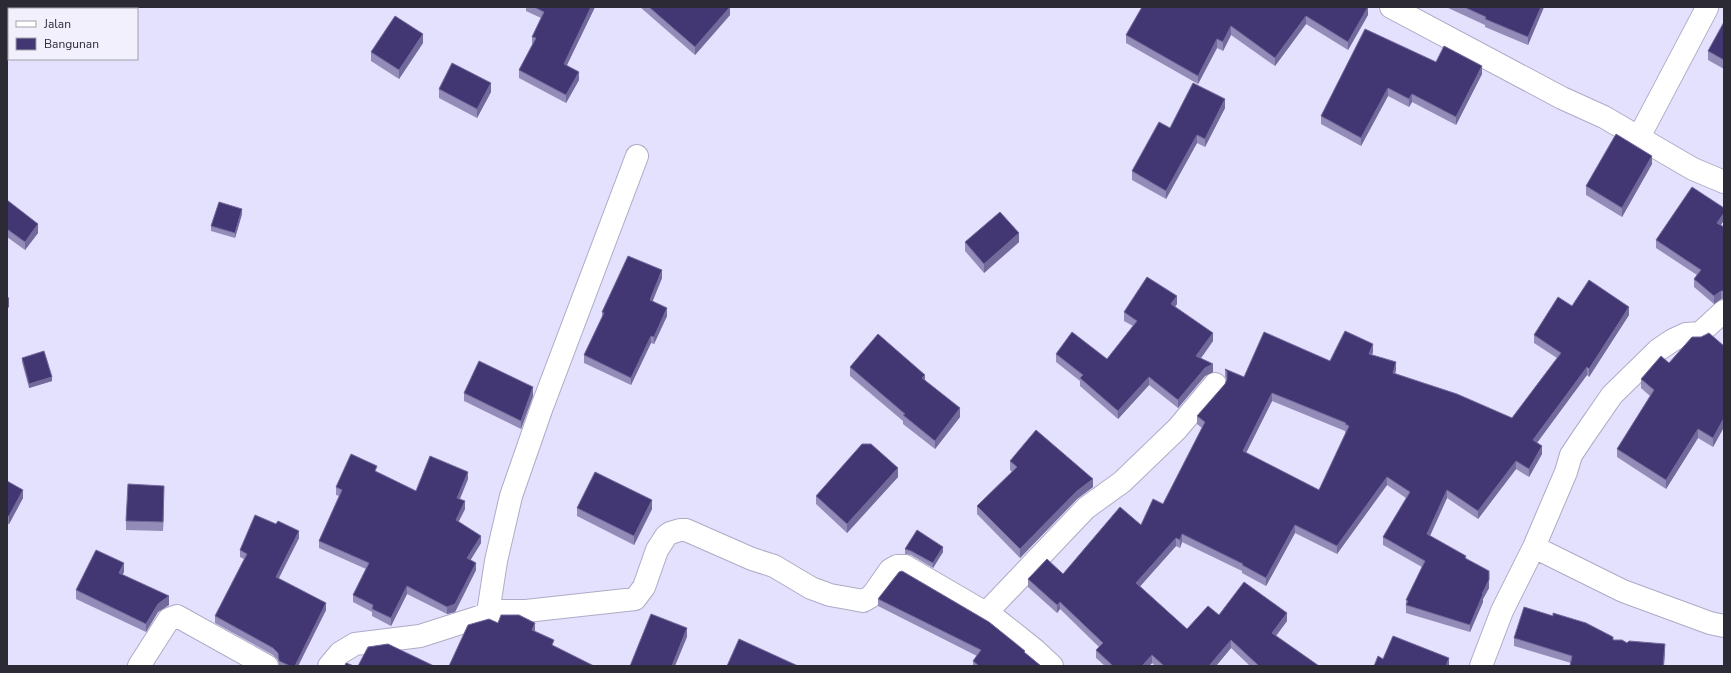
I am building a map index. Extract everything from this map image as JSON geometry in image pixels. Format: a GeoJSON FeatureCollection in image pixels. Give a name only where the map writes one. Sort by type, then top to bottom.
{"type":"FeatureCollection","features":[{"type":"Feature","properties":{"kind":"street"},"geometry":{"type":"LineString","coordinates":[[1391,7],[1562,98],[1604,117],[1693,169],[1724,182]]}},
{"type":"Feature","properties":{"kind":"street"},"geometry":{"type":"LineString","coordinates":[[1639,137],[1707,8]]}},
{"type":"Feature","properties":{"kind":"street"},"geometry":{"type":"LineString","coordinates":[[488,613],[496,562],[511,496],[545,400],[637,156]]}},
{"type":"Feature","properties":{"kind":"street"},"geometry":{"type":"LineString","coordinates":[[1481,666],[1502,611],[1534,547],[1566,472],[1571,455],[1612,395],[1658,350],[1673,340],[1686,334],[1700,333],[1724,311]]}},
{"type":"Feature","properties":{"kind":"street"},"geometry":{"type":"LineString","coordinates":[[986,613],[1086,508],[1122,482],[1177,429],[1215,384]]}},
{"type":"Feature","properties":{"kind":"street"},"geometry":{"type":"LineString","coordinates":[[329,666],[340,653],[355,644],[420,636],[488,613],[498,611],[526,611],[635,599],[644,587],[657,550],[666,536],[670,533],[686,530],[752,559],[774,566],[811,588],[830,595],[863,601],[874,593],[890,570],[896,566],[905,566],[996,619],[1035,650],[1052,666]]}},
{"type":"Feature","properties":{"kind":"street"},"geometry":{"type":"LineString","coordinates":[[1534,547],[1623,591],[1710,624],[1724,626]]}},
{"type":"Feature","properties":{"kind":"street"},"geometry":{"type":"LineString","coordinates":[[139,666],[169,619],[177,616],[267,666]]}},
{"type":"Feature","properties":{"kind":"building"},"geometry":{"type":"Polygon","coordinates":[[[534,7],[591,7],[564,64],[579,72],[566,95],[519,70],[536,38],[532,37],[544,12],[534,7]]]}},
{"type":"Feature","properties":{"kind":"building"},"geometry":{"type":"Polygon","coordinates":[[[649,7],[730,7],[695,47],[649,7]]]}},
{"type":"Feature","properties":{"kind":"building"},"geometry":{"type":"Polygon","coordinates":[[[1142,7],[1368,7],[1348,42],[1306,16],[1275,58],[1231,26],[1223,42],[1217,39],[1198,76],[1126,35],[1142,7]]]}},
{"type":"Feature","properties":{"kind":"building"},"geometry":{"type":"Polygon","coordinates":[[[1464,7],[1541,7],[1528,37],[1485,19],[1486,17],[1464,7]]]}},
{"type":"Feature","properties":{"kind":"building"},"geometry":{"type":"Polygon","coordinates":[[[395,16],[423,34],[399,70],[371,52],[395,16]]]}},
{"type":"Feature","properties":{"kind":"building"},"geometry":{"type":"Polygon","coordinates":[[[1724,22],[1724,60],[1708,51],[1724,22]]]}},
{"type":"Feature","properties":{"kind":"building"},"geometry":{"type":"Polygon","coordinates":[[[1365,29],[1436,62],[1444,46],[1482,66],[1456,117],[1412,94],[1409,99],[1388,88],[1361,138],[1321,116],[1365,29]]]}},
{"type":"Feature","properties":{"kind":"building"},"geometry":{"type":"Polygon","coordinates":[[[452,63],[491,83],[477,109],[439,89],[452,63]]]}},
{"type":"Feature","properties":{"kind":"building"},"geometry":{"type":"Polygon","coordinates":[[[1193,83],[1225,99],[1205,139],[1197,135],[1166,191],[1132,171],[1159,122],[1170,128],[1193,83]]]}},
{"type":"Feature","properties":{"kind":"building"},"geometry":{"type":"Polygon","coordinates":[[[1616,134],[1652,156],[1622,208],[1586,186],[1616,134]]]}},
{"type":"Feature","properties":{"kind":"building"},"geometry":{"type":"Polygon","coordinates":[[[1692,187],[1724,208],[1724,213],[1717,223],[1724,227],[1724,291],[1721,291],[1714,296],[1694,279],[1701,270],[1656,240],[1692,187]]]}},
{"type":"Feature","properties":{"kind":"building"},"geometry":{"type":"Polygon","coordinates":[[[7,200],[38,224],[25,242],[7,229],[7,200]]]}},
{"type":"Feature","properties":{"kind":"building"},"geometry":{"type":"Polygon","coordinates":[[[219,202],[242,209],[235,233],[211,226],[219,202]]]}},
{"type":"Feature","properties":{"kind":"building"},"geometry":{"type":"Polygon","coordinates":[[[1000,212],[1019,233],[984,264],[965,242],[1000,212]]]}},
{"type":"Feature","properties":{"kind":"building"},"geometry":{"type":"Polygon","coordinates":[[[628,256],[662,270],[650,300],[667,308],[654,337],[651,336],[631,378],[584,355],[604,313],[602,312],[628,256]]]}},
{"type":"Feature","properties":{"kind":"building"},"geometry":{"type":"Polygon","coordinates":[[[1147,277],[1177,296],[1171,304],[1213,333],[1196,356],[1213,364],[1205,368],[1178,400],[1149,377],[1118,411],[1080,378],[1083,375],[1056,354],[1072,332],[1107,359],[1137,321],[1124,312],[1147,277]]]}},
{"type":"Feature","properties":{"kind":"building"},"geometry":{"type":"Polygon","coordinates":[[[1589,280],[1629,307],[1589,369],[1587,367],[1533,440],[1542,446],[1529,469],[1516,461],[1478,511],[1447,490],[1427,534],[1489,571],[1489,580],[1470,625],[1406,605],[1408,601],[1406,600],[1425,561],[1383,537],[1410,492],[1387,477],[1337,546],[1295,525],[1266,578],[1242,565],[1243,564],[1182,534],[1180,540],[1176,538],[1136,583],[1187,629],[1208,606],[1219,615],[1244,582],[1287,613],[1272,633],[1319,666],[1259,666],[1231,640],[1209,666],[1164,666],[1152,655],[1142,666],[1113,666],[1096,650],[1103,643],[1060,602],[1057,605],[1028,579],[1047,559],[1063,574],[1120,507],[1141,525],[1153,499],[1163,504],[1205,422],[1197,416],[1225,384],[1227,372],[1225,369],[1244,377],[1264,332],[1330,361],[1345,331],[1373,344],[1369,354],[1396,362],[1393,373],[1457,394],[1512,418],[1561,353],[1534,335],[1558,297],[1572,306],[1589,280]],[[1272,393],[1243,451],[1319,490],[1349,426],[1345,424],[1346,423],[1272,393]]]}},
{"type":"Feature","properties":{"kind":"building"},"geometry":{"type":"Polygon","coordinates":[[[1709,333],[1724,346],[1724,418],[1713,438],[1698,429],[1666,480],[1617,449],[1654,390],[1641,379],[1661,356],[1669,363],[1692,337],[1701,337],[1709,333]]]}},
{"type":"Feature","properties":{"kind":"building"},"geometry":{"type":"Polygon","coordinates":[[[878,334],[925,375],[922,378],[960,408],[935,441],[903,415],[905,414],[850,367],[878,334]]]}},
{"type":"Feature","properties":{"kind":"building"},"geometry":{"type":"Polygon","coordinates":[[[44,351],[52,377],[29,384],[22,358],[44,351]]]}},
{"type":"Feature","properties":{"kind":"building"},"geometry":{"type":"Polygon","coordinates":[[[479,361],[533,387],[521,421],[464,393],[479,361]]]}},
{"type":"Feature","properties":{"kind":"building"},"geometry":{"type":"Polygon","coordinates":[[[1036,430],[1093,479],[1077,491],[1020,549],[977,506],[1017,467],[1010,461],[1036,430]]]}},
{"type":"Feature","properties":{"kind":"building"},"geometry":{"type":"Polygon","coordinates":[[[862,444],[871,444],[898,468],[847,524],[816,496],[862,444]]]}},
{"type":"Feature","properties":{"kind":"building"},"geometry":{"type":"Polygon","coordinates":[[[351,454],[377,466],[375,471],[416,491],[430,456],[468,472],[457,498],[465,501],[456,520],[481,536],[467,558],[476,563],[455,604],[447,607],[407,586],[391,618],[372,609],[373,605],[353,595],[369,563],[319,541],[342,490],[336,487],[351,454]]]}},
{"type":"Feature","properties":{"kind":"building"},"geometry":{"type":"Polygon","coordinates":[[[595,472],[652,500],[634,536],[577,508],[595,472]]]}},
{"type":"Feature","properties":{"kind":"building"},"geometry":{"type":"Polygon","coordinates":[[[7,481],[23,490],[9,516],[7,516],[7,481]]]}},
{"type":"Feature","properties":{"kind":"building"},"geometry":{"type":"Polygon","coordinates":[[[128,484],[164,486],[163,522],[126,521],[128,484]]]}},
{"type":"Feature","properties":{"kind":"building"},"geometry":{"type":"Polygon","coordinates":[[[255,515],[276,524],[278,521],[299,531],[276,577],[326,603],[295,666],[290,666],[279,661],[278,653],[273,648],[215,616],[247,554],[240,550],[255,515]]]}},
{"type":"Feature","properties":{"kind":"building"},"geometry":{"type":"Polygon","coordinates":[[[917,530],[943,547],[933,563],[905,549],[917,530]]]}},
{"type":"Feature","properties":{"kind":"building"},"geometry":{"type":"Polygon","coordinates":[[[96,550],[124,563],[119,573],[169,596],[158,604],[146,624],[76,590],[96,550]]]}},
{"type":"Feature","properties":{"kind":"building"},"geometry":{"type":"Polygon","coordinates":[[[902,571],[989,622],[1041,666],[979,666],[973,661],[981,650],[878,599],[899,572],[902,571]]]}},
{"type":"Feature","properties":{"kind":"building"},"geometry":{"type":"Polygon","coordinates":[[[1524,607],[1553,616],[1553,613],[1586,623],[1613,637],[1613,640],[1622,640],[1627,643],[1629,641],[1665,644],[1663,666],[1570,666],[1572,656],[1514,638],[1524,607]]]}},
{"type":"Feature","properties":{"kind":"building"},"geometry":{"type":"Polygon","coordinates":[[[651,614],[687,628],[672,666],[630,666],[651,614]]]}},
{"type":"Feature","properties":{"kind":"building"},"geometry":{"type":"Polygon","coordinates":[[[501,615],[519,615],[535,623],[532,630],[554,640],[552,645],[594,666],[449,666],[468,625],[489,619],[498,623],[501,615]]]}},
{"type":"Feature","properties":{"kind":"building"},"geometry":{"type":"Polygon","coordinates":[[[1393,636],[1449,658],[1446,666],[1374,666],[1378,656],[1383,659],[1393,636]]]}},
{"type":"Feature","properties":{"kind":"building"},"geometry":{"type":"Polygon","coordinates":[[[739,639],[798,666],[727,666],[739,639]]]}},
{"type":"Feature","properties":{"kind":"building"},"geometry":{"type":"Polygon","coordinates":[[[388,644],[434,666],[358,666],[368,647],[388,644]]]}},
{"type":"Feature","properties":{"kind":"building"},"geometry":{"type":"Polygon","coordinates":[[[346,663],[354,666],[345,666],[346,663]]]}}]}
